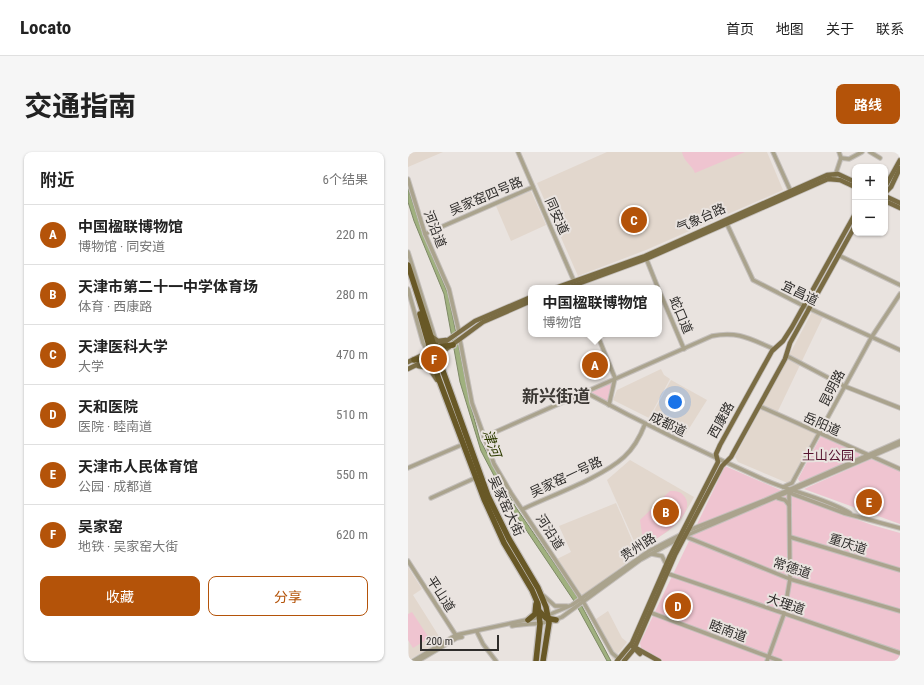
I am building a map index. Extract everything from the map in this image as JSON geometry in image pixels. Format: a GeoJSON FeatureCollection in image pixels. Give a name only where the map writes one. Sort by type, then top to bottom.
{"type":"FeatureCollection","features":[{"type":"Feature","properties":{"kind":"highway","name":"吴家窑大街"},"geometry":{"type":"LineString","coordinates":[[408,265],[421,318],[443,372],[478,471],[509,539],[544,600],[544,618]]}},
{"type":"Feature","properties":{"kind":"highway","name":"吴家窑大街"},"geometry":{"type":"LineString","coordinates":[[408,274],[429,332],[442,387],[475,478],[492,519],[536,598],[544,618]]}},
{"type":"Feature","properties":{"kind":"highway"},"geometry":{"type":"LineString","coordinates":[[412,363],[424,358],[433,350],[453,345]]}},
{"type":"Feature","properties":{"kind":"highway"},"geometry":{"type":"LineString","coordinates":[[529,622],[536,610],[536,598]]}},
{"type":"Feature","properties":{"kind":"highway"},"geometry":{"type":"LineString","coordinates":[[544,618],[556,620]]}},
{"type":"Feature","properties":{"kind":"highway"},"geometry":{"type":"LineString","coordinates":[[536,661],[544,618]]}},
{"type":"Feature","properties":{"kind":"highway"},"geometry":{"type":"LineString","coordinates":[[543,661],[544,618]]}},
{"type":"Feature","properties":{"kind":"main road"},"geometry":{"type":"LineString","coordinates":[[888,182],[900,160]]}},
{"type":"Feature","properties":{"kind":"main road"},"geometry":{"type":"LineString","coordinates":[[888,191],[900,168]]}},
{"type":"Feature","properties":{"kind":"main road","name":"气象台路"},"geometry":{"type":"LineString","coordinates":[[576,284],[645,258],[726,221],[834,176]]}},
{"type":"Feature","properties":{"kind":"main road"},"geometry":{"type":"LineString","coordinates":[[834,176],[852,181]]}},
{"type":"Feature","properties":{"kind":"main road"},"geometry":{"type":"LineString","coordinates":[[834,176],[852,185]]}},
{"type":"Feature","properties":{"kind":"main road"},"geometry":{"type":"LineString","coordinates":[[888,197],[900,203]]}},
{"type":"Feature","properties":{"kind":"main road"},"geometry":{"type":"LineString","coordinates":[[888,202],[900,208]]}},
{"type":"Feature","properties":{"kind":"main road","name":"西康路"},"geometry":{"type":"LineString","coordinates":[[633,649],[642,619],[648,611],[718,462],[716,454],[720,445],[774,349],[783,342],[806,307],[836,254],[852,220]]}},
{"type":"Feature","properties":{"kind":"main road","name":"西康路"},"geometry":{"type":"LineString","coordinates":[[836,254],[852,230]]}},
{"type":"Feature","properties":{"kind":"main road"},"geometry":{"type":"LineString","coordinates":[[408,369],[412,363],[480,318],[528,298]]}},
{"type":"Feature","properties":{"kind":"main road"},"geometry":{"type":"LineString","coordinates":[[453,345],[483,322],[528,302]]}},
{"type":"Feature","properties":{"kind":"main road","name":"西康路"},"geometry":{"type":"LineString","coordinates":[[633,649],[638,640],[648,611],[678,539],[688,531],[722,466],[730,459],[787,356],[790,343],[806,307]]}},
{"type":"Feature","properties":{"kind":"main road"},"geometry":{"type":"LineString","coordinates":[[433,350],[441,341],[450,339]]}},
{"type":"Feature","properties":{"kind":"main road"},"geometry":{"type":"LineString","coordinates":[[412,363],[429,368],[442,387]]}},
{"type":"Feature","properties":{"kind":"main road"},"geometry":{"type":"LineString","coordinates":[[638,640],[638,646],[641,653],[652,661]]}},
{"type":"Feature","properties":{"kind":"main road"},"geometry":{"type":"LineString","coordinates":[[621,661],[633,649],[659,661]]}},
{"type":"Feature","properties":{"kind":"main road"},"geometry":{"type":"LineString","coordinates":[[621,661],[641,653]]}},
{"type":"Feature","properties":{"kind":"street","name":"同安道"},"geometry":{"type":"LineString","coordinates":[[518,152],[576,284]]}},
{"type":"Feature","properties":{"kind":"street"},"geometry":{"type":"LineString","coordinates":[[773,152],[792,193]]}},
{"type":"Feature","properties":{"kind":"street"},"geometry":{"type":"LineString","coordinates":[[834,176],[841,158],[839,152]]}},
{"type":"Feature","properties":{"kind":"street"},"geometry":{"type":"LineString","coordinates":[[841,158],[849,159],[862,152]]}},
{"type":"Feature","properties":{"kind":"street"},"geometry":{"type":"LineString","coordinates":[[870,152],[880,158]]}},
{"type":"Feature","properties":{"kind":"street","name":"河沿道"},"geometry":{"type":"LineString","coordinates":[[408,179],[425,234],[449,289],[458,332]]}},
{"type":"Feature","properties":{"kind":"street","name":"吴家窑四号路"},"geometry":{"type":"LineString","coordinates":[[425,234],[533,187]]}},
{"type":"Feature","properties":{"kind":"street","name":"宜昌道"},"geometry":{"type":"LineString","coordinates":[[726,221],[753,280],[871,338],[900,350]]}},
{"type":"Feature","properties":{"kind":"street"},"geometry":{"type":"LineString","coordinates":[[408,252],[433,350]]}},
{"type":"Feature","properties":{"kind":"street"},"geometry":{"type":"LineString","coordinates":[[836,254],[900,285]]}},
{"type":"Feature","properties":{"kind":"street","name":"蛇口道"},"geometry":{"type":"LineString","coordinates":[[645,258],[657,285]]}},
{"type":"Feature","properties":{"kind":"street"},"geometry":{"type":"LineString","coordinates":[[408,288],[433,350]]}},
{"type":"Feature","properties":{"kind":"street","name":"昆明路"},"geometry":{"type":"LineString","coordinates":[[782,487],[788,486],[792,483],[871,338],[900,294]]}},
{"type":"Feature","properties":{"kind":"street","name":"蛇口道"},"geometry":{"type":"LineString","coordinates":[[662,296],[684,349]]}},
{"type":"Feature","properties":{"kind":"street"},"geometry":{"type":"LineString","coordinates":[[484,437],[712,336],[727,334],[740,335],[774,349]]}},
{"type":"Feature","properties":{"kind":"street"},"geometry":{"type":"LineString","coordinates":[[598,337],[615,378],[609,405]]}},
{"type":"Feature","properties":{"kind":"street","name":"河沿道"},"geometry":{"type":"LineString","coordinates":[[460,340],[472,403],[494,464],[584,603],[612,653],[621,661]]}},
{"type":"Feature","properties":{"kind":"street"},"geometry":{"type":"LineString","coordinates":[[787,356],[844,386],[900,408]]}},
{"type":"Feature","properties":{"kind":"street","name":"成都道"},"geometry":{"type":"LineString","coordinates":[[585,392],[645,424],[726,463],[844,513],[850,513]]}},
{"type":"Feature","properties":{"kind":"street","name":"岳阳道"},"geometry":{"type":"LineString","coordinates":[[759,406],[900,469]]}},
{"type":"Feature","properties":{"kind":"street","name":"吴家窑一号路"},"geometry":{"type":"LineString","coordinates":[[523,509],[607,470],[624,457],[638,440],[645,424]]}},
{"type":"Feature","properties":{"kind":"street","name":"贵州路"},"geometry":{"type":"LineString","coordinates":[[688,531],[802,487],[900,441]]}},
{"type":"Feature","properties":{"kind":"street","name":"贵州路"},"geometry":{"type":"LineString","coordinates":[[415,660],[457,636],[478,633],[544,618],[572,605],[649,551],[683,535],[777,498],[869,456],[900,444]]}},
{"type":"Feature","properties":{"kind":"street"},"geometry":{"type":"LineString","coordinates":[[408,468],[458,446]]}},
{"type":"Feature","properties":{"kind":"street"},"geometry":{"type":"LineString","coordinates":[[431,498],[475,478]]}},
{"type":"Feature","properties":{"kind":"street"},"geometry":{"type":"LineString","coordinates":[[802,487],[804,495]]}},
{"type":"Feature","properties":{"kind":"street"},"geometry":{"type":"LineString","coordinates":[[767,661],[784,614],[790,579],[791,491]]}},
{"type":"Feature","properties":{"kind":"street","name":"成都道"},"geometry":{"type":"LineString","coordinates":[[791,491],[850,513],[900,528]]}},
{"type":"Feature","properties":{"kind":"street"},"geometry":{"type":"LineString","coordinates":[[777,498],[785,500],[790,506]]}},
{"type":"Feature","properties":{"kind":"street","name":"常德道"},"geometry":{"type":"LineString","coordinates":[[683,535],[790,579],[900,611]]}},
{"type":"Feature","properties":{"kind":"street","name":"重庆道"},"geometry":{"type":"LineString","coordinates":[[790,537],[900,570]]}},
{"type":"Feature","properties":{"kind":"street","name":"贵州路"},"geometry":{"type":"LineString","coordinates":[[556,620],[584,603],[648,556],[678,539]]}},
{"type":"Feature","properties":{"kind":"street"},"geometry":{"type":"LineString","coordinates":[[648,556],[656,554],[662,556],[665,559],[666,566]]}},
{"type":"Feature","properties":{"kind":"street","name":"平山道"},"geometry":{"type":"LineString","coordinates":[[408,561],[457,636]]}},
{"type":"Feature","properties":{"kind":"street","name":"大理道"},"geometry":{"type":"LineString","coordinates":[[666,573],[900,653]]}},
{"type":"Feature","properties":{"kind":"street"},"geometry":{"type":"LineString","coordinates":[[538,588],[545,598],[555,606],[562,607],[572,605]]}},
{"type":"Feature","properties":{"kind":"street","name":"睦南道"},"geometry":{"type":"LineString","coordinates":[[648,611],[780,661]]}},
{"type":"Feature","properties":{"kind":"street","name":"贵州路"},"geometry":{"type":"LineString","coordinates":[[529,622],[544,618]]}},
{"type":"Feature","properties":{"kind":"street"},"geometry":{"type":"LineString","coordinates":[[478,633],[496,661]]}},
{"type":"Feature","properties":{"kind":"shaded area"},"geometry":{"type":"Polygon","coordinates":[[[408,152],[443,152],[408,167],[408,152]]]}},
{"type":"Feature","properties":{"kind":"shaded area"},"geometry":{"type":"Polygon","coordinates":[[[607,152],[767,152],[783,190],[646,250],[578,276],[537,183],[607,152]]]}},
{"type":"Feature","properties":{"kind":"shaded area"},"geometry":{"type":"Polygon","coordinates":[[[408,188],[422,231],[448,294],[471,407],[480,440],[515,506],[576,595],[611,661],[607,661],[574,601],[510,506],[481,451],[460,382],[444,294],[414,221],[408,202],[408,188]]]}},
{"type":"Feature","properties":{"kind":"shaded area"},"geometry":{"type":"Polygon","coordinates":[[[531,191],[546,225],[511,241],[496,206],[531,191]]]}},
{"type":"Feature","properties":{"kind":"shaded area"},"geometry":{"type":"Polygon","coordinates":[[[812,312],[823,317],[777,413],[818,434],[790,484],[738,462],[735,457],[812,312]]]}},
{"type":"Feature","properties":{"kind":"shaded area"},"geometry":{"type":"Polygon","coordinates":[[[661,369],[664,375],[670,379],[649,418],[613,400],[617,390],[661,369]]]}},
{"type":"Feature","properties":{"kind":"shaded area"},"geometry":{"type":"Polygon","coordinates":[[[671,380],[707,400],[685,435],[650,418],[671,380]]]}},
{"type":"Feature","properties":{"kind":"shaded area"},"geometry":{"type":"Polygon","coordinates":[[[630,460],[694,497],[681,520],[667,532],[638,550],[607,480],[630,460]]]}},
{"type":"Feature","properties":{"kind":"shaded area"},"geometry":{"type":"Polygon","coordinates":[[[616,503],[638,554],[583,596],[557,559],[571,552],[559,526],[616,503]]]}},
{"type":"Feature","properties":{"kind":"shaded area"},"geometry":{"type":"Polygon","coordinates":[[[408,567],[422,589],[413,595],[442,641],[409,660],[408,567]]]}},
{"type":"Feature","properties":{"kind":"shaded area"},"geometry":{"type":"Polygon","coordinates":[[[608,611],[622,638],[627,642],[613,660],[593,621],[608,611]]]}},
{"type":"Feature","properties":{"kind":"green space"},"geometry":{"type":"Polygon","coordinates":[[[682,152],[745,152],[695,173],[684,158],[682,152]]]}},
{"type":"Feature","properties":{"kind":"green space"},"geometry":{"type":"Polygon","coordinates":[[[616,377],[610,404],[585,390],[616,377]]]}},
{"type":"Feature","properties":{"kind":"green space","name":"土山公园"},"geometry":{"type":"Polygon","coordinates":[[[821,436],[860,454],[858,458],[800,482],[798,479],[821,436]]]}},
{"type":"Feature","properties":{"kind":"green space"},"geometry":{"type":"Polygon","coordinates":[[[871,459],[900,471],[900,524],[804,489],[871,459]]]}},
{"type":"Feature","properties":{"kind":"green space"},"geometry":{"type":"Polygon","coordinates":[[[725,466],[801,499],[872,525],[900,533],[900,661],[663,661],[641,648],[640,643],[725,466]]]}},
{"type":"Feature","properties":{"kind":"green space"},"geometry":{"type":"Polygon","coordinates":[[[670,491],[681,493],[684,496],[687,502],[687,508],[684,514],[673,526],[656,539],[646,537],[642,534],[640,520],[670,491]]]}},
{"type":"Feature","properties":{"kind":"green space"},"geometry":{"type":"Polygon","coordinates":[[[412,612],[429,638],[413,648],[408,640],[408,614],[412,612]]]}},
{"type":"Feature","properties":{"kind":"place","name":"天津医科大学"},"geometry":{"type":"Point","coordinates":[634,220]}},
{"type":"Feature","properties":{"kind":"place","name":"吴家窑"},"geometry":{"type":"Point","coordinates":[434,359]}},
{"type":"Feature","properties":{"kind":"place","name":"中国楹联博物馆"},"geometry":{"type":"Point","coordinates":[595,365]}},
{"type":"Feature","properties":{"kind":"place","name":"天津市人民体育馆"},"geometry":{"type":"Point","coordinates":[869,502]}},
{"type":"Feature","properties":{"kind":"place","name":"天津市第二十一中学体育场"},"geometry":{"type":"Point","coordinates":[666,512]}},
{"type":"Feature","properties":{"kind":"place","name":"天和医院"},"geometry":{"type":"Point","coordinates":[678,606]}},
{"type":"Feature","properties":{"kind":"district","name":"新兴街道"},"geometry":{"type":"Point","coordinates":[556,396]}},
{"type":"Feature","properties":{"kind":"water label","name":"津河"},"geometry":{"type":"Point","coordinates":[492,443]}}]}
